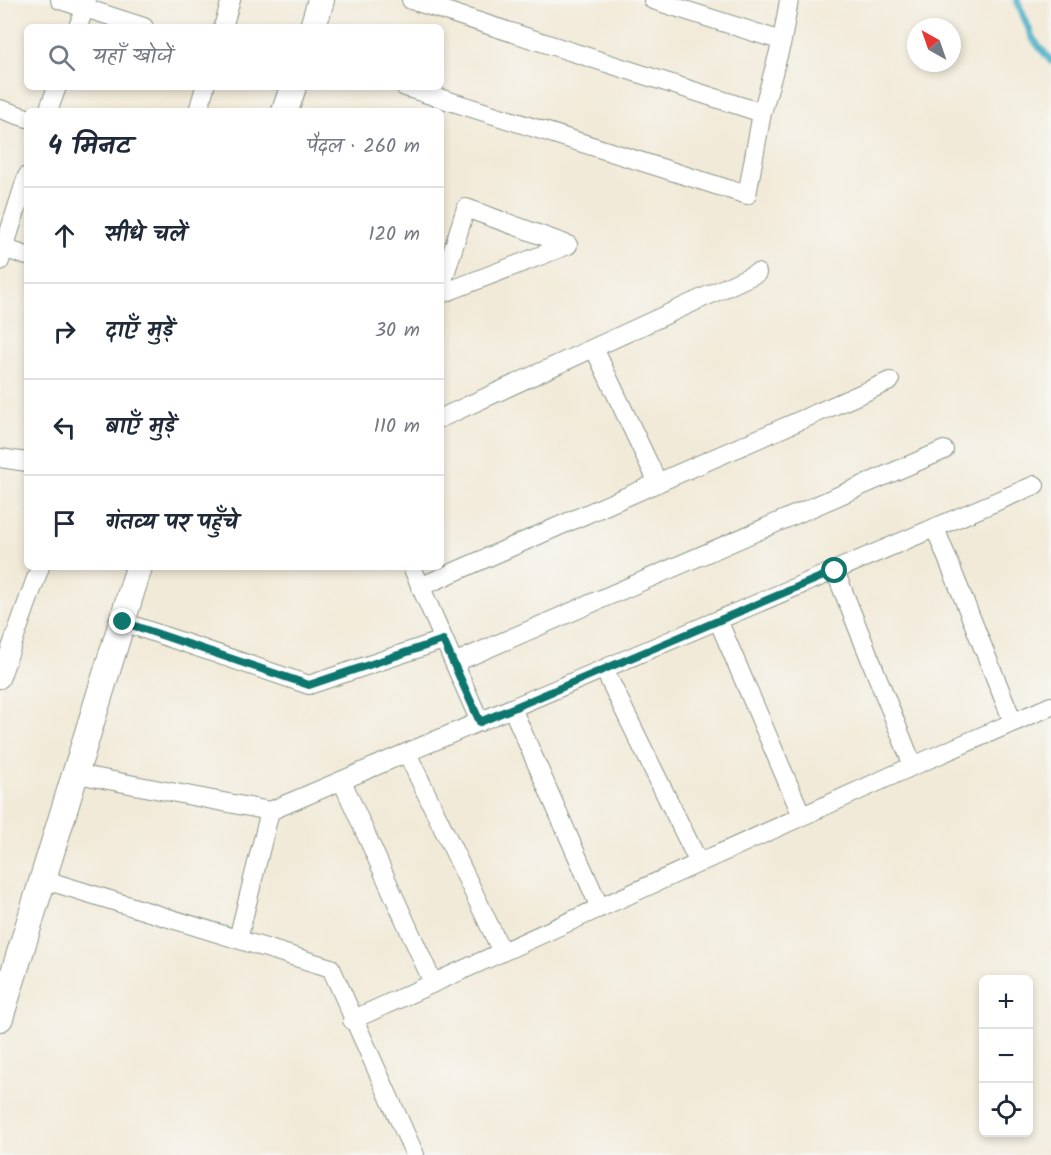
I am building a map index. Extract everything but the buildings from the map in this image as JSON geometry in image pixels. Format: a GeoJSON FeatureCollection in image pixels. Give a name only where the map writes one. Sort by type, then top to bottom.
{"type":"FeatureCollection","features":[{"type":"Feature","properties":{"kind":"street"},"geometry":{"type":"LineString","coordinates":[[60,0],[86,4],[136,24]]}},
{"type":"Feature","properties":{"kind":"street"},"geometry":{"type":"LineString","coordinates":[[224,24],[231,0]]}},
{"type":"Feature","properties":{"kind":"street"},"geometry":{"type":"LineString","coordinates":[[314,24],[321,0]]}},
{"type":"Feature","properties":{"kind":"street"},"geometry":{"type":"LineString","coordinates":[[411,0],[456,7],[762,114]]}},
{"type":"Feature","properties":{"kind":"street"},"geometry":{"type":"LineString","coordinates":[[653,0],[782,41]]}},
{"type":"Feature","properties":{"kind":"street"},"geometry":{"type":"LineString","coordinates":[[414,90],[747,195],[762,114],[782,41],[789,0]]}},
{"type":"Feature","properties":{"kind":"street"},"geometry":{"type":"LineString","coordinates":[[79,24],[86,4]]}},
{"type":"Feature","properties":{"kind":"street"},"geometry":{"type":"LineString","coordinates":[[49,108],[56,90]]}},
{"type":"Feature","properties":{"kind":"street"},"geometry":{"type":"LineString","coordinates":[[199,108],[204,90]]}},
{"type":"Feature","properties":{"kind":"street"},"geometry":{"type":"LineString","coordinates":[[286,108],[292,90]]}},
{"type":"Feature","properties":{"kind":"street"},"geometry":{"type":"LineString","coordinates":[[0,109],[24,117]]}},
{"type":"Feature","properties":{"kind":"street"},"geometry":{"type":"LineString","coordinates":[[24,185],[1,252],[24,256]]}},
{"type":"Feature","properties":{"kind":"street"},"geometry":{"type":"LineString","coordinates":[[444,278],[466,208],[568,245],[444,293]]}},
{"type":"Feature","properties":{"kind":"street"},"geometry":{"type":"LineString","coordinates":[[444,417],[757,273]]}},
{"type":"Feature","properties":{"kind":"street"},"geometry":{"type":"LineString","coordinates":[[594,348],[658,483]]}},
{"type":"Feature","properties":{"kind":"street"},"geometry":{"type":"LineString","coordinates":[[420,587],[890,381]]}},
{"type":"Feature","properties":{"kind":"street"},"geometry":{"type":"LineString","coordinates":[[454,663],[944,450]]}},
{"type":"Feature","properties":{"kind":"street"},"geometry":{"type":"LineString","coordinates":[[0,458],[24,462]]}},
{"type":"Feature","properties":{"kind":"street"},"geometry":{"type":"LineString","coordinates":[[77,774],[270,811],[1035,485]]}},
{"type":"Feature","properties":{"kind":"street"},"geometry":{"type":"LineString","coordinates":[[935,528],[1013,722]]}},
{"type":"Feature","properties":{"kind":"street"},"geometry":{"type":"LineString","coordinates":[[0,679],[39,570]]}},
{"type":"Feature","properties":{"kind":"street"},"geometry":{"type":"LineString","coordinates":[[0,1018],[138,570]]}},
{"type":"Feature","properties":{"kind":"street"},"geometry":{"type":"LineString","coordinates":[[413,570],[480,722]]}},
{"type":"Feature","properties":{"kind":"street"},"geometry":{"type":"LineString","coordinates":[[835,571],[913,766]]}},
{"type":"Feature","properties":{"kind":"street"},"geometry":{"type":"LineString","coordinates":[[718,620],[802,816]]}},
{"type":"Feature","properties":{"kind":"street"},"geometry":{"type":"LineString","coordinates":[[123,622],[309,685],[443,640]]}},
{"type":"Feature","properties":{"kind":"street"},"geometry":{"type":"LineString","coordinates":[[604,669],[699,863]]}},
{"type":"Feature","properties":{"kind":"street"},"geometry":{"type":"LineString","coordinates":[[352,1020],[913,766],[1051,706]]}},
{"type":"Feature","properties":{"kind":"street"},"geometry":{"type":"LineString","coordinates":[[512,708],[600,908]]}},
{"type":"Feature","properties":{"kind":"street"},"geometry":{"type":"LineString","coordinates":[[407,753],[502,952]]}},
{"type":"Feature","properties":{"kind":"street"},"geometry":{"type":"LineString","coordinates":[[342,781],[433,983]]}},
{"type":"Feature","properties":{"kind":"street"},"geometry":{"type":"LineString","coordinates":[[238,939],[270,811]]}},
{"type":"Feature","properties":{"kind":"street"},"geometry":{"type":"LineString","coordinates":[[42,879],[331,968],[352,1020],[415,1155]]}},
{"type":"Feature","properties":{"kind":"waterway"},"geometry":{"type":"LineString","coordinates":[[1017,0],[1033,39],[1051,61]]}},
{"type":"Feature","properties":{"kind":"route"},"geometry":{"type":"LineString","coordinates":[[123,622],[309,685],[443,640],[480,722],[835,571]]}}]}
